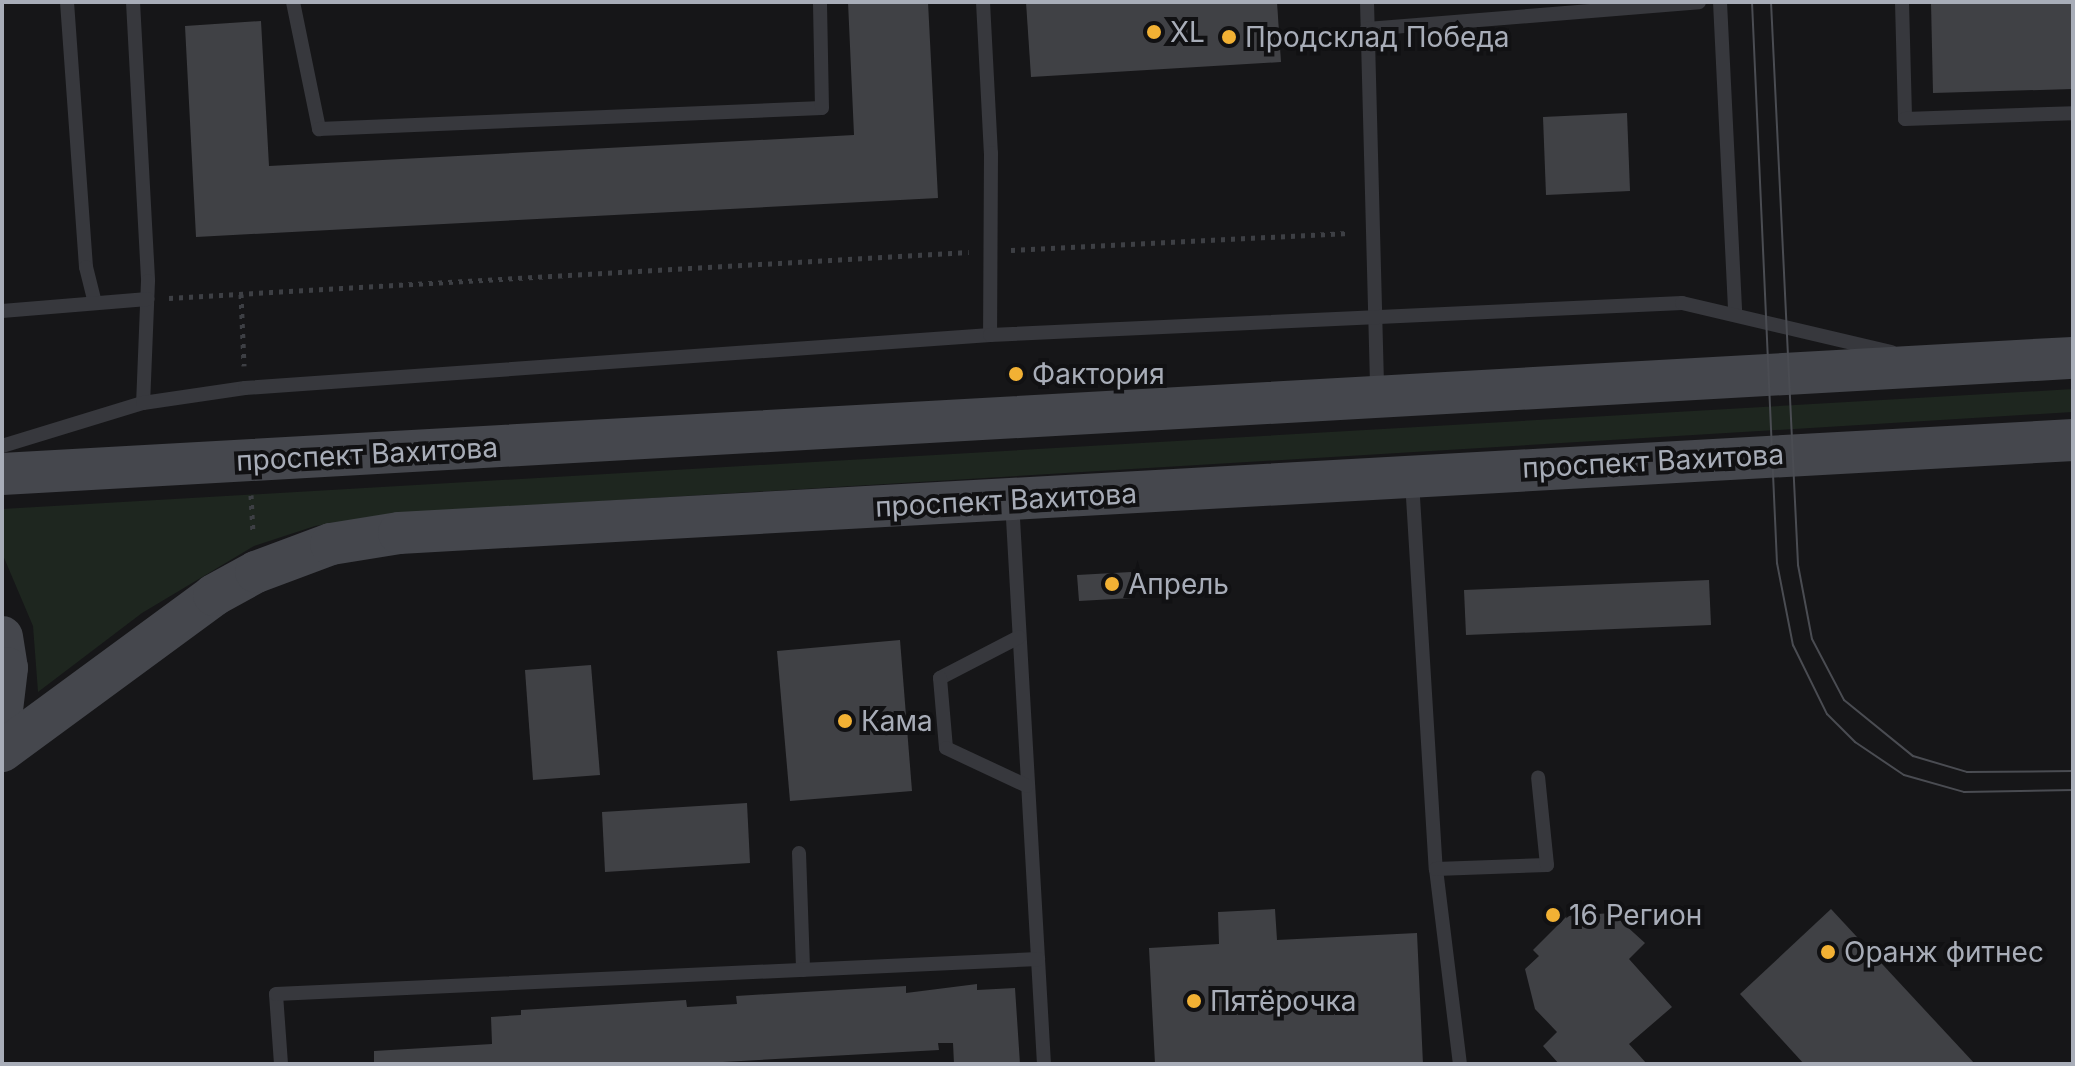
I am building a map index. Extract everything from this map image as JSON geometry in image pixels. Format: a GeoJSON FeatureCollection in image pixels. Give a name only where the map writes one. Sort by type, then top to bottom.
{"type":"FeatureCollection","features":[{"type":"Feature","properties":{"kind":"main road","name":"проспект Вахитова"},"geometry":{"type":"LineString","coordinates":[[2,474],[1377,400],[2073,358]]}},
{"type":"Feature","properties":{"kind":"main road","name":"проспект Вахитова"},"geometry":{"type":"LineString","coordinates":[[2,751],[214,595],[331,544],[399,533],[1012,501],[1411,473],[2073,440]]}},
{"type":"Feature","properties":{"kind":"main road"},"geometry":{"type":"LineString","coordinates":[[2,637],[7,668],[2,710]]}},
{"type":"Feature","properties":{"kind":"lane"},"geometry":{"type":"LineString","coordinates":[[67,2],[86,267],[94,300]]}},
{"type":"Feature","properties":{"kind":"lane"},"geometry":{"type":"LineString","coordinates":[[133,2],[148,299],[143,403]]}},
{"type":"Feature","properties":{"kind":"lane"},"geometry":{"type":"LineString","coordinates":[[293,2],[319,129],[822,108],[820,2]]}},
{"type":"Feature","properties":{"kind":"lane"},"geometry":{"type":"LineString","coordinates":[[983,2],[990,335]]}},
{"type":"Feature","properties":{"kind":"lane"},"geometry":{"type":"LineString","coordinates":[[1367,2],[1377,400]]}},
{"type":"Feature","properties":{"kind":"lane"},"geometry":{"type":"LineString","coordinates":[[1367,29],[1699,2]]}},
{"type":"Feature","properties":{"kind":"lane"},"geometry":{"type":"LineString","coordinates":[[1720,2],[1735,312]]}},
{"type":"Feature","properties":{"kind":"lane"},"geometry":{"type":"LineString","coordinates":[[1902,2],[1905,119],[2073,113]]}},
{"type":"Feature","properties":{"kind":"lane"},"geometry":{"type":"LineString","coordinates":[[2,311],[94,300],[148,299]]}},
{"type":"Feature","properties":{"kind":"lane"},"geometry":{"type":"LineString","coordinates":[[2,446],[143,403],[245,388],[990,335],[1682,303],[1735,312],[1946,366]]}},
{"type":"Feature","properties":{"kind":"lane"},"geometry":{"type":"LineString","coordinates":[[1411,473],[1436,869],[1460,1064]]}},
{"type":"Feature","properties":{"kind":"lane"},"geometry":{"type":"LineString","coordinates":[[1012,501],[1044,1064]]}},
{"type":"Feature","properties":{"kind":"lane"},"geometry":{"type":"LineString","coordinates":[[1019,637],[940,678],[946,748],[1027,786]]}},
{"type":"Feature","properties":{"kind":"lane"},"geometry":{"type":"LineString","coordinates":[[1436,869],[1547,865],[1538,777]]}},
{"type":"Feature","properties":{"kind":"lane"},"geometry":{"type":"LineString","coordinates":[[799,853],[803,970]]}},
{"type":"Feature","properties":{"kind":"lane"},"geometry":{"type":"LineString","coordinates":[[281,1064],[276,994],[1038,959]]}},
{"type":"Feature","properties":{"kind":"path"},"geometry":{"type":"LineString","coordinates":[[148,299],[1373,232]]}},
{"type":"Feature","properties":{"kind":"path"},"geometry":{"type":"LineString","coordinates":[[241,294],[245,388]]}},
{"type":"Feature","properties":{"kind":"path"},"geometry":{"type":"LineString","coordinates":[[251,495],[254,546]]}},
{"type":"Feature","properties":{"kind":"shaded area"},"geometry":{"type":"Polygon","coordinates":[[[2073,389],[2073,412],[390,514],[315,526],[254,546],[142,613],[38,692],[33,626],[2,553],[2,509],[2073,389]]]}},
{"type":"Feature","properties":{"kind":"building"},"geometry":{"type":"Polygon","coordinates":[[[848,2],[928,2],[938,198],[196,237],[185,26],[261,21],[269,166],[854,135],[848,2]]]}},
{"type":"Feature","properties":{"kind":"building","name":"XL"},"geometry":{"type":"Polygon","coordinates":[[[1026,2],[1277,2],[1281,62],[1031,77],[1026,2]]]}},
{"type":"Feature","properties":{"kind":"building"},"geometry":{"type":"Polygon","coordinates":[[[1931,2],[2073,2],[2073,89],[1933,93],[1931,2]]]}},
{"type":"Feature","properties":{"kind":"building"},"geometry":{"type":"Polygon","coordinates":[[[1627,113],[1630,191],[1546,195],[1543,117],[1627,113]]]}},
{"type":"Feature","properties":{"kind":"building"},"geometry":{"type":"Polygon","coordinates":[[[1131,572],[1132,598],[1079,601],[1077,575],[1131,572]]]}},
{"type":"Feature","properties":{"kind":"building"},"geometry":{"type":"Polygon","coordinates":[[[1709,580],[1711,625],[1466,635],[1464,590],[1709,580]]]}},
{"type":"Feature","properties":{"kind":"building","name":"Кама"},"geometry":{"type":"Polygon","coordinates":[[[900,640],[912,791],[790,801],[777,651],[900,640]]]}},
{"type":"Feature","properties":{"kind":"building"},"geometry":{"type":"Polygon","coordinates":[[[591,665],[600,775],[533,780],[525,670],[591,665]]]}},
{"type":"Feature","properties":{"kind":"building"},"geometry":{"type":"Polygon","coordinates":[[[747,803],[750,863],[605,872],[602,812],[747,803]]]}},
{"type":"Feature","properties":{"kind":"building"},"geometry":{"type":"Polygon","coordinates":[[[1275,909],[1277,940],[1417,933],[1423,1064],[1155,1064],[1149,948],[1219,944],[1218,912],[1275,909]]]}},
{"type":"Feature","properties":{"kind":"building","name":"Оранж фитнес"},"geometry":{"type":"Polygon","coordinates":[[[1831,909],[1975,1064],[1804,1064],[1740,994],[1831,909]]]}},
{"type":"Feature","properties":{"kind":"building"},"geometry":{"type":"Polygon","coordinates":[[[1612,913],[1645,943],[1629,959],[1672,1007],[1629,1044],[1647,1064],[1559,1064],[1543,1046],[1557,1032],[1535,1009],[1525,969],[1539,956],[1533,950],[1567,916],[1612,913]]]}},
{"type":"Feature","properties":{"kind":"building"},"geometry":{"type":"Polygon","coordinates":[[[977,984],[977,990],[1015,988],[1020,1064],[954,1064],[953,1043],[938,1043],[939,1050],[686,1064],[374,1064],[374,1051],[492,1044],[491,1017],[521,1015],[521,1010],[686,1000],[687,1007],[737,1004],[736,996],[906,986],[906,993],[977,984]]]}},
{"type":"Feature","properties":{"kind":"tram line"},"geometry":{"type":"LineString","coordinates":[[1752,2],[1777,563],[1793,645],[1827,714],[1855,742],[1904,775],[1964,792],[2073,790]]}},
{"type":"Feature","properties":{"kind":"tram line"},"geometry":{"type":"LineString","coordinates":[[1771,2],[1798,565],[1812,639],[1844,700],[1913,756],[1967,772],[2073,771]]}},
{"type":"Feature","properties":{"kind":"place","name":"XL"},"geometry":{"type":"Point","coordinates":[1154,32]}},
{"type":"Feature","properties":{"kind":"place","name":"Продсклад Победа"},"geometry":{"type":"Point","coordinates":[1229,37]}},
{"type":"Feature","properties":{"kind":"place","name":"Фактория"},"geometry":{"type":"Point","coordinates":[1016,374]}},
{"type":"Feature","properties":{"kind":"place","name":"Апрель"},"geometry":{"type":"Point","coordinates":[1112,584]}},
{"type":"Feature","properties":{"kind":"place","name":"Кама"},"geometry":{"type":"Point","coordinates":[845,721]}},
{"type":"Feature","properties":{"kind":"place","name":"16 Регион"},"geometry":{"type":"Point","coordinates":[1553,915]}},
{"type":"Feature","properties":{"kind":"place","name":"Оранж фитнес"},"geometry":{"type":"Point","coordinates":[1828,952]}},
{"type":"Feature","properties":{"kind":"place","name":"Пятёрочка"},"geometry":{"type":"Point","coordinates":[1194,1001]}}]}
